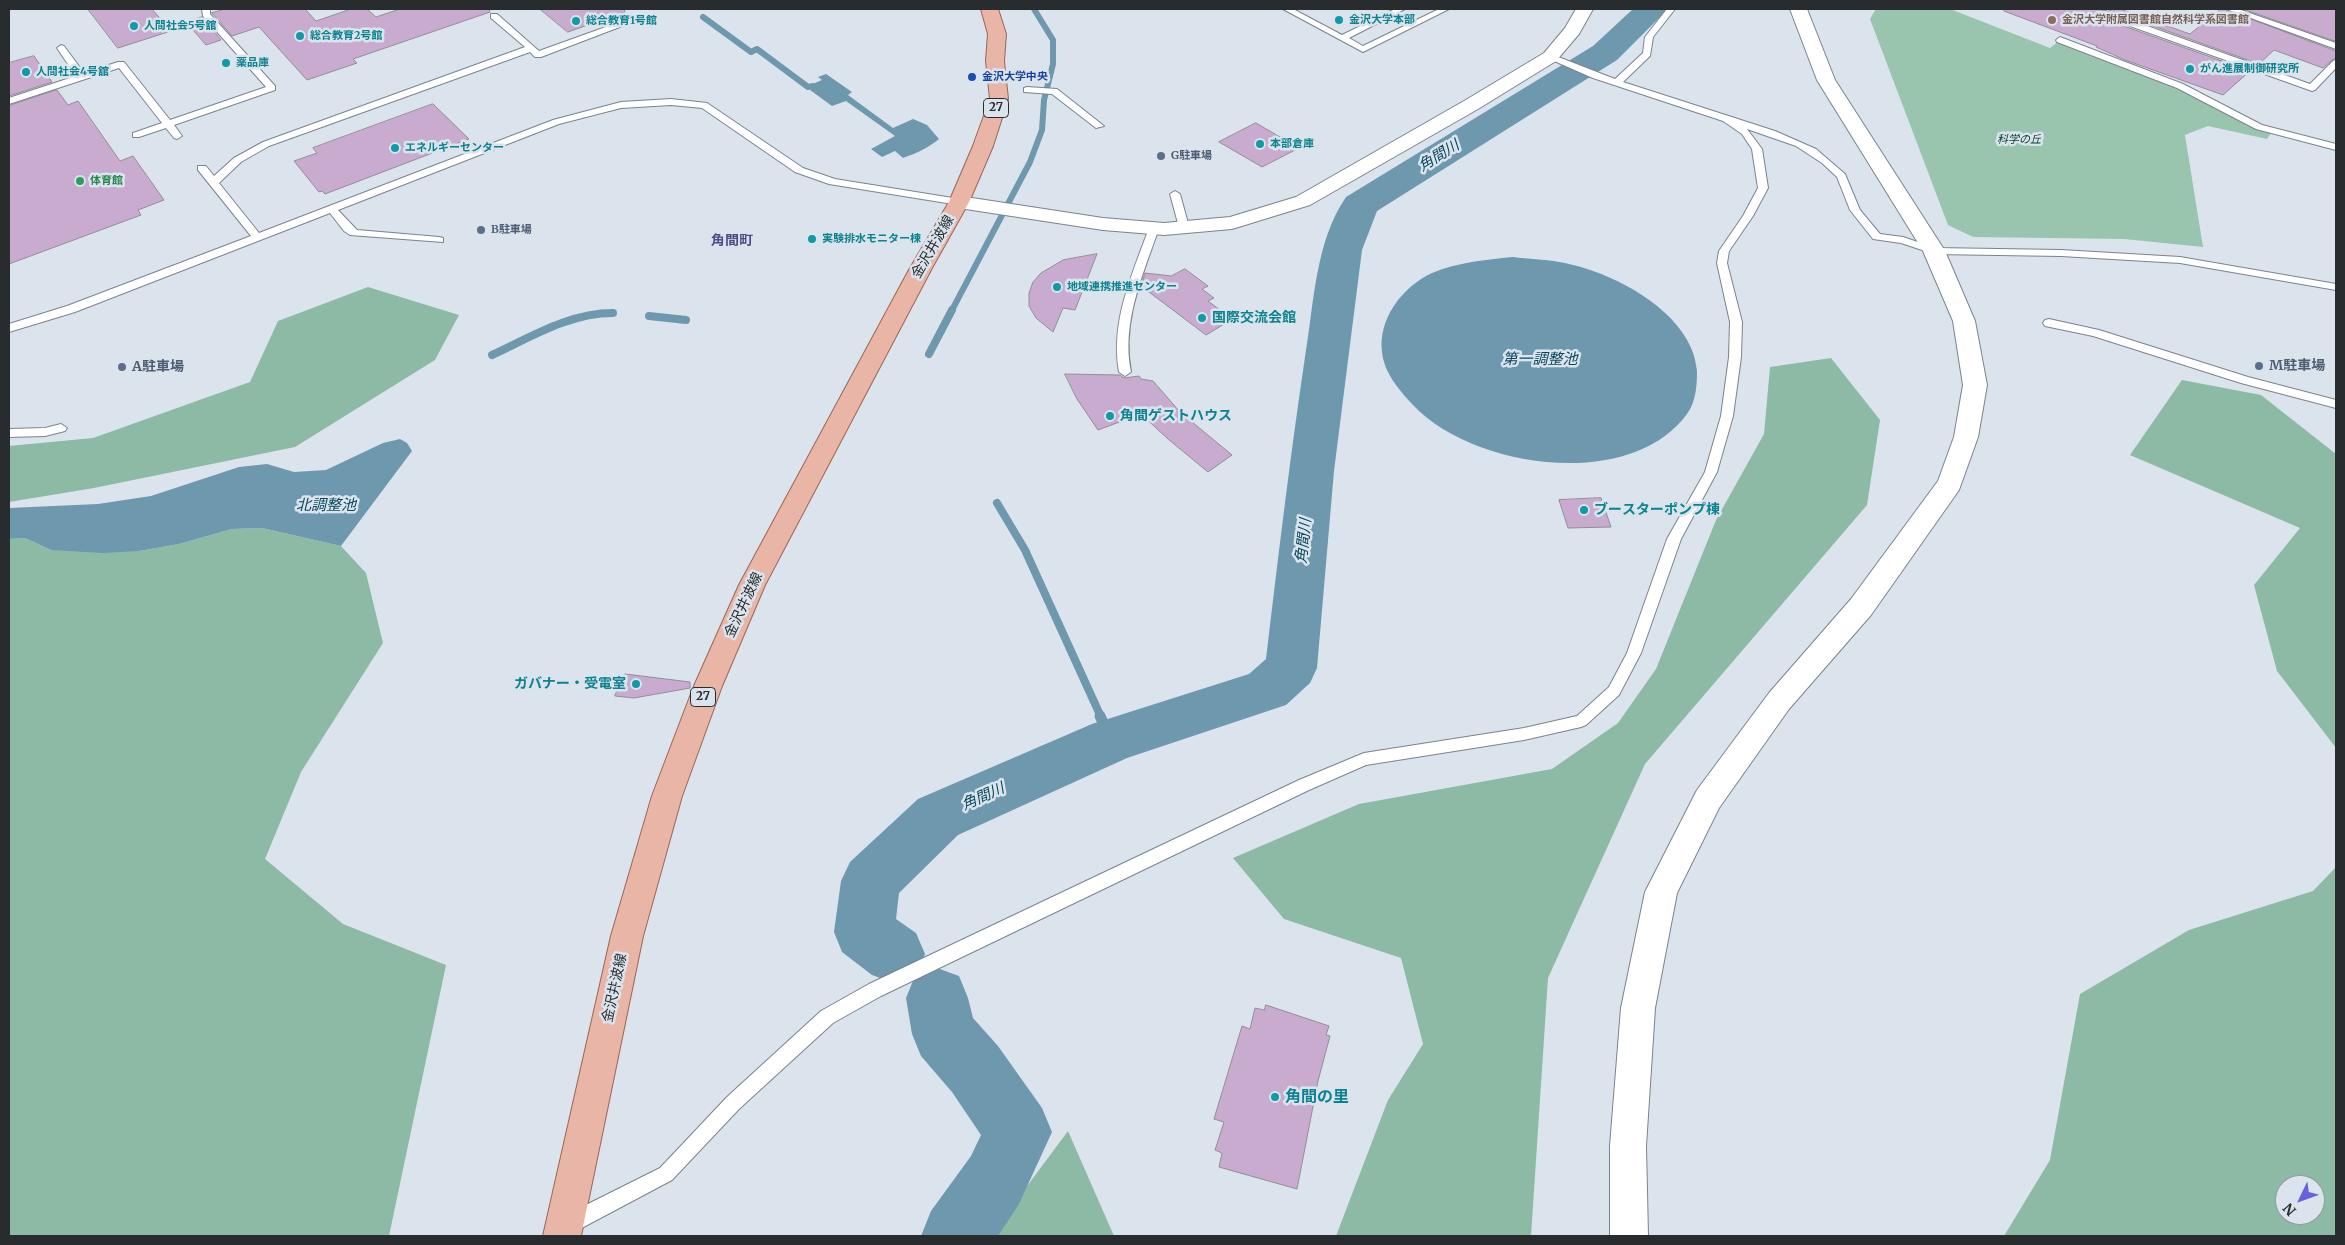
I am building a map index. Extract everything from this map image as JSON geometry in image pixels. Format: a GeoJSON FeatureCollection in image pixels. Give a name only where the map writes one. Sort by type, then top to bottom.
{"type":"FeatureCollection","features":[{"type":"Feature","properties":{"kind":"main road","name":"金沢井波線"},"geometry":{"type":"LineString","coordinates":[[563,1231],[626,936],[666,796],[708,686],[752,585],[916,277],[959,202],[983,146],[999,99],[995,61],[997,34],[990,9]]}},
{"type":"Feature","properties":{"kind":"street"},"geometry":{"type":"LineString","coordinates":[[959,202],[1103,224],[1154,228],[1232,223],[1303,201],[1471,105],[1550,57],[1573,30],[1584,9]]}},
{"type":"Feature","properties":{"kind":"street"},"geometry":{"type":"LineString","coordinates":[[1629,1236],[1628,1146],[1638,1008],[1661,892],[1708,798],[1779,701],[1861,607],[1950,484],[1966,437],[1975,385],[1964,321],[1934,252],[1826,80],[1798,9]]}},
{"type":"Feature","properties":{"kind":"lane"},"geometry":{"type":"LineString","coordinates":[[136,135],[272,88],[206,14],[206,9]]}},
{"type":"Feature","properties":{"kind":"lane"},"geometry":{"type":"LineString","coordinates":[[1287,9],[1364,49],[1445,9]]}},
{"type":"Feature","properties":{"kind":"lane"},"geometry":{"type":"LineString","coordinates":[[1342,38],[1401,9]]}},
{"type":"Feature","properties":{"kind":"lane"},"geometry":{"type":"LineString","coordinates":[[1616,83],[1647,54],[1649,37],[1671,9]]}},
{"type":"Feature","properties":{"kind":"lane"},"geometry":{"type":"LineString","coordinates":[[2230,9],[2336,46]]}},
{"type":"Feature","properties":{"kind":"lane"},"geometry":{"type":"LineString","coordinates":[[2105,14],[2312,88],[2336,63]]}},
{"type":"Feature","properties":{"kind":"lane"},"geometry":{"type":"LineString","coordinates":[[494,16],[538,55],[642,17]]}},
{"type":"Feature","properties":{"kind":"lane"},"geometry":{"type":"LineString","coordinates":[[2060,40],[2180,86],[2246,122],[2336,147]]}},
{"type":"Feature","properties":{"kind":"lane"},"geometry":{"type":"LineString","coordinates":[[61,48],[82,77]]}},
{"type":"Feature","properties":{"kind":"lane"},"geometry":{"type":"LineString","coordinates":[[214,183],[224,169],[242,155],[266,144],[531,48]]}},
{"type":"Feature","properties":{"kind":"lane"},"geometry":{"type":"LineString","coordinates":[[1550,57],[1596,77],[1727,120],[1766,130],[1799,144],[1840,174],[1847,186],[1855,211],[1876,237],[1903,240],[1934,252],[2061,253],[2180,260],[2336,288]]}},
{"type":"Feature","properties":{"kind":"lane"},"geometry":{"type":"LineString","coordinates":[[9,101],[121,64],[177,136]]}},
{"type":"Feature","properties":{"kind":"lane"},"geometry":{"type":"LineString","coordinates":[[1030,90],[1054,91],[1099,126]]}},
{"type":"Feature","properties":{"kind":"lane"},"geometry":{"type":"LineString","coordinates":[[9,328],[71,309],[556,122],[621,105],[672,102],[704,105],[799,170],[834,182],[959,202]]}},
{"type":"Feature","properties":{"kind":"lane"},"geometry":{"type":"LineString","coordinates":[[563,1231],[666,1174],[733,1103],[827,1017],[875,990],[1296,789],[1364,759],[1524,734],[1581,721],[1614,691],[1634,653],[1674,539],[1711,472],[1727,416],[1735,357],[1736,322],[1722,263],[1724,251],[1748,216],[1763,188],[1758,149],[1745,132],[1727,120]]}},
{"type":"Feature","properties":{"kind":"lane"},"geometry":{"type":"LineString","coordinates":[[202,168],[257,237]]}},
{"type":"Feature","properties":{"kind":"lane"},"geometry":{"type":"LineString","coordinates":[[1175,194],[1184,227]]}},
{"type":"Feature","properties":{"kind":"lane"},"geometry":{"type":"LineString","coordinates":[[332,208],[348,229],[354,233],[439,240]]}},
{"type":"Feature","properties":{"kind":"lane"},"geometry":{"type":"LineString","coordinates":[[1125,372],[1121,360],[1122,330],[1154,228]]}},
{"type":"Feature","properties":{"kind":"lane"},"geometry":{"type":"LineString","coordinates":[[2049,323],[2095,333],[2245,380],[2336,404]]}},
{"type":"Feature","properties":{"kind":"lane"},"geometry":{"type":"LineString","coordinates":[[9,433],[45,432],[61,428]]}},
{"type":"Feature","properties":{"kind":"green space","name":"科学の丘"},"geometry":{"type":"Polygon","coordinates":[[[1876,9],[1950,9],[2050,48],[2060,40],[2180,86],[2273,130],[2267,139],[2208,126],[2185,135],[2203,247],[2124,239],[1973,237],[1948,225],[1870,19],[1876,9]]]}},
{"type":"Feature","properties":{"kind":"green space"},"geometry":{"type":"Polygon","coordinates":[[[368,287],[459,315],[435,360],[295,447],[94,488],[9,502],[9,446],[93,438],[250,382],[278,321],[368,287]]]}},
{"type":"Feature","properties":{"kind":"green space"},"geometry":{"type":"Polygon","coordinates":[[[1831,358],[1880,420],[1867,505],[1645,764],[1548,978],[1531,1236],[1336,1236],[1388,1100],[1423,1044],[1401,958],[1284,919],[1233,858],[1359,804],[1552,769],[1618,723],[1656,669],[1716,520],[1764,434],[1770,367],[1831,358]]]}},
{"type":"Feature","properties":{"kind":"green space"},"geometry":{"type":"Polygon","coordinates":[[[2182,380],[2261,395],[2336,454],[2336,748],[2277,671],[2254,585],[2300,528],[2130,455],[2182,380]]]}},
{"type":"Feature","properties":{"kind":"green space"},"geometry":{"type":"Polygon","coordinates":[[[262,528],[341,546],[366,573],[383,643],[301,772],[265,859],[343,924],[446,965],[389,1236],[9,1236],[9,539],[25,538],[51,550],[139,551],[179,544],[232,529],[262,528]]]}},
{"type":"Feature","properties":{"kind":"green space"},"geometry":{"type":"Polygon","coordinates":[[[2336,867],[2336,1236],[2004,1236],[2050,1160],[2080,994],[2189,930],[2313,891],[2336,867]]]}},
{"type":"Feature","properties":{"kind":"green space"},"geometry":{"type":"Polygon","coordinates":[[[1068,1131],[1114,1236],[990,1236],[1068,1131]]]}},
{"type":"Feature","properties":{"kind":"water"},"geometry":{"type":"Polygon","coordinates":[[[826,74],[852,92],[848,95],[893,128],[913,119],[927,125],[939,139],[922,150],[903,158],[895,151],[882,157],[871,149],[895,136],[846,101],[832,106],[810,90],[815,83],[822,80],[818,77],[826,74]]]}},
{"type":"Feature","properties":{"kind":"water","name":"第一調整池"},"geometry":{"type":"Polygon","coordinates":[[[1513,257],[1559,262],[1602,274],[1646,297],[1681,330],[1692,350],[1697,371],[1695,393],[1687,414],[1661,439],[1628,454],[1591,462],[1551,462],[1511,456],[1473,444],[1439,427],[1403,394],[1389,374],[1382,352],[1384,328],[1388,316],[1402,295],[1421,279],[1442,269],[1472,262],[1513,257]]]}},
{"type":"Feature","properties":{"kind":"water","name":"北調整池"},"geometry":{"type":"Polygon","coordinates":[[[400,439],[407,443],[412,451],[341,546],[262,528],[232,529],[179,544],[139,551],[103,553],[51,550],[25,538],[9,539],[9,508],[98,504],[151,496],[239,467],[267,464],[294,472],[326,470],[383,443],[400,439]]]}},
{"type":"Feature","properties":{"kind":"building","name":"人間社会5号舘"},"geometry":{"type":"Polygon","coordinates":[[[88,9],[152,9],[171,31],[118,48],[88,9]]]}},
{"type":"Feature","properties":{"kind":"building"},"geometry":{"type":"Polygon","coordinates":[[[226,9],[305,9],[316,21],[351,9],[367,9],[376,17],[400,9],[489,9],[490,12],[353,59],[357,63],[307,80],[259,27],[232,36],[212,13],[226,9]]]}},
{"type":"Feature","properties":{"kind":"building","name":"総合教育1号館"},"geometry":{"type":"Polygon","coordinates":[[[540,9],[624,9],[625,12],[568,32],[540,9]]]}},
{"type":"Feature","properties":{"kind":"building"},"geometry":{"type":"Polygon","coordinates":[[[2005,9],[2106,9],[2100,12],[2101,18],[2250,71],[2223,95],[2125,60],[2097,46],[2004,11],[2005,9]]]}},
{"type":"Feature","properties":{"kind":"building"},"geometry":{"type":"Polygon","coordinates":[[[2106,9],[2120,9],[2190,34],[2221,9],[2224,9],[2336,51],[2336,58],[2323,68],[2274,50],[2259,64],[2106,9]]]}},
{"type":"Feature","properties":{"kind":"building"},"geometry":{"type":"Polygon","coordinates":[[[2243,9],[2336,9],[2336,41],[2243,9]]]}},
{"type":"Feature","properties":{"kind":"building"},"geometry":{"type":"Polygon","coordinates":[[[202,17],[221,40],[206,45],[186,22],[202,17]]]}},
{"type":"Feature","properties":{"kind":"building","name":"人間社会4号舘"},"geometry":{"type":"Polygon","coordinates":[[[34,56],[52,82],[9,96],[9,63],[34,56]]]}},
{"type":"Feature","properties":{"kind":"building","name":"体育館"},"geometry":{"type":"Polygon","coordinates":[[[57,90],[68,105],[78,101],[120,161],[133,156],[164,200],[138,210],[141,215],[9,264],[9,106],[57,90]]]}},
{"type":"Feature","properties":{"kind":"building","name":"エネルギーセンター"},"geometry":{"type":"Polygon","coordinates":[[[433,104],[469,139],[325,194],[322,191],[319,192],[294,161],[317,153],[313,148],[433,104]]]}},
{"type":"Feature","properties":{"kind":"building","name":"本部倉庫"},"geometry":{"type":"Polygon","coordinates":[[[1256,123],[1299,148],[1262,167],[1219,142],[1256,123]]]}},
{"type":"Feature","properties":{"kind":"building","name":"地域連携推進センター"},"geometry":{"type":"Polygon","coordinates":[[[1097,254],[1075,310],[1063,308],[1053,332],[1036,318],[1029,306],[1029,293],[1033,282],[1041,273],[1063,260],[1097,254]]]}},
{"type":"Feature","properties":{"kind":"building","name":"国際交流会館"},"geometry":{"type":"Polygon","coordinates":[[[1185,269],[1208,286],[1202,289],[1214,298],[1208,301],[1220,310],[1215,314],[1226,323],[1206,335],[1141,286],[1145,273],[1171,276],[1185,269]]]}},
{"type":"Feature","properties":{"kind":"building","name":"角間ゲストハウス"},"geometry":{"type":"Polygon","coordinates":[[[1065,374],[1120,375],[1124,378],[1139,376],[1141,379],[1153,381],[1180,412],[1232,455],[1208,472],[1141,414],[1098,430],[1077,399],[1065,374]]]}},
{"type":"Feature","properties":{"kind":"building","name":"ブースターポンプ棟"},"geometry":{"type":"Polygon","coordinates":[[[1601,498],[1611,527],[1568,528],[1559,500],[1601,498]]]}},
{"type":"Feature","properties":{"kind":"building"},"geometry":{"type":"Polygon","coordinates":[[[625,674],[690,682],[690,688],[634,698],[615,696],[625,674]]]}},
{"type":"Feature","properties":{"kind":"building","name":"角間の里"},"geometry":{"type":"Polygon","coordinates":[[[1266,1005],[1329,1026],[1326,1035],[1330,1036],[1318,1081],[1297,1189],[1219,1167],[1222,1153],[1215,1150],[1224,1122],[1214,1119],[1242,1026],[1250,1029],[1255,1008],[1264,1010],[1266,1005]]]}},
{"type":"Feature","properties":{"kind":"waterway"},"geometry":{"type":"LineString","coordinates":[[951,312],[1030,162],[1042,130],[1044,100],[1053,64],[1053,40],[1034,9]]}},
{"type":"Feature","properties":{"kind":"waterway","name":"角間川"},"geometry":{"type":"LineString","coordinates":[[894,954],[864,932],[871,881],[938,817],[1111,740],[1267,690],[1291,668],[1311,471],[1342,250],[1360,205],[1605,53],[1652,9]]}},
{"type":"Feature","properties":{"kind":"waterway"},"geometry":{"type":"LineString","coordinates":[[703,17],[751,52],[757,49],[808,87],[813,86]]}},
{"type":"Feature","properties":{"kind":"waterway"},"geometry":{"type":"LineString","coordinates":[[929,354],[952,310]]}},
{"type":"Feature","properties":{"kind":"waterway"},"geometry":{"type":"LineString","coordinates":[[492,355],[551,327],[581,317],[613,313]]}},
{"type":"Feature","properties":{"kind":"waterway"},"geometry":{"type":"LineString","coordinates":[[649,316],[686,320]]}},
{"type":"Feature","properties":{"kind":"waterway"},"geometry":{"type":"LineString","coordinates":[[997,503],[1025,550],[1101,717]]}},
{"type":"Feature","properties":{"kind":"waterway"},"geometry":{"type":"LineString","coordinates":[[1100,716],[1111,740]]}},
{"type":"Feature","properties":{"kind":"waterway","name":"角間川"},"geometry":{"type":"LineString","coordinates":[[937,998],[944,1034],[975,1069],[1018,1132],[995,1180],[956,1236]]}},
{"type":"Feature","properties":{"kind":"place","name":"金沢大学本部"},"geometry":{"type":"Point","coordinates":[1339,20]}},
{"type":"Feature","properties":{"kind":"place","name":"金沢大学附属図書館自然科学系図書館"},"geometry":{"type":"Point","coordinates":[2052,20]}},
{"type":"Feature","properties":{"kind":"place","name":"総合教育1号館"},"geometry":{"type":"Point","coordinates":[576,21]}},
{"type":"Feature","properties":{"kind":"place","name":"人間社会5号舘"},"geometry":{"type":"Point","coordinates":[134,26]}},
{"type":"Feature","properties":{"kind":"place","name":"総合教育2号館"},"geometry":{"type":"Point","coordinates":[300,36]}},
{"type":"Feature","properties":{"kind":"place","name":"薬品庫"},"geometry":{"type":"Point","coordinates":[226,63]}},
{"type":"Feature","properties":{"kind":"place","name":"がん進展制御研究所"},"geometry":{"type":"Point","coordinates":[2190,69]}},
{"type":"Feature","properties":{"kind":"place","name":"人間社会4号舘"},"geometry":{"type":"Point","coordinates":[26,72]}},
{"type":"Feature","properties":{"kind":"place","name":"金沢大学中央"},"geometry":{"type":"Point","coordinates":[972,77]}},
{"type":"Feature","properties":{"kind":"place","name":"本部倉庫"},"geometry":{"type":"Point","coordinates":[1260,144]}},
{"type":"Feature","properties":{"kind":"place","name":"エネルギーセンター"},"geometry":{"type":"Point","coordinates":[395,148]}},
{"type":"Feature","properties":{"kind":"place","name":"G駐車場"},"geometry":{"type":"Point","coordinates":[1161,156]}},
{"type":"Feature","properties":{"kind":"place","name":"体育館"},"geometry":{"type":"Point","coordinates":[80,181]}},
{"type":"Feature","properties":{"kind":"place","name":"B駐車場"},"geometry":{"type":"Point","coordinates":[481,230]}},
{"type":"Feature","properties":{"kind":"place","name":"実験排水モニター棟"},"geometry":{"type":"Point","coordinates":[812,239]}},
{"type":"Feature","properties":{"kind":"place","name":"地域連携推進センター"},"geometry":{"type":"Point","coordinates":[1057,287]}},
{"type":"Feature","properties":{"kind":"place","name":"国際交流会館"},"geometry":{"type":"Point","coordinates":[1202,318]}},
{"type":"Feature","properties":{"kind":"place","name":"M駐車場"},"geometry":{"type":"Point","coordinates":[2259,366]}},
{"type":"Feature","properties":{"kind":"place","name":"A駐車場"},"geometry":{"type":"Point","coordinates":[122,367]}},
{"type":"Feature","properties":{"kind":"place","name":"角間ゲストハウス"},"geometry":{"type":"Point","coordinates":[1110,416]}},
{"type":"Feature","properties":{"kind":"place","name":"ブースターポンプ棟"},"geometry":{"type":"Point","coordinates":[1584,510]}},
{"type":"Feature","properties":{"kind":"place","name":"ガバナー・受電室"},"geometry":{"type":"Point","coordinates":[636,684]}},
{"type":"Feature","properties":{"kind":"place","name":"角間の里"},"geometry":{"type":"Point","coordinates":[1275,1097]}},
{"type":"Feature","properties":{"kind":"district","name":"角間町"},"geometry":{"type":"Point","coordinates":[732,241]}}]}
